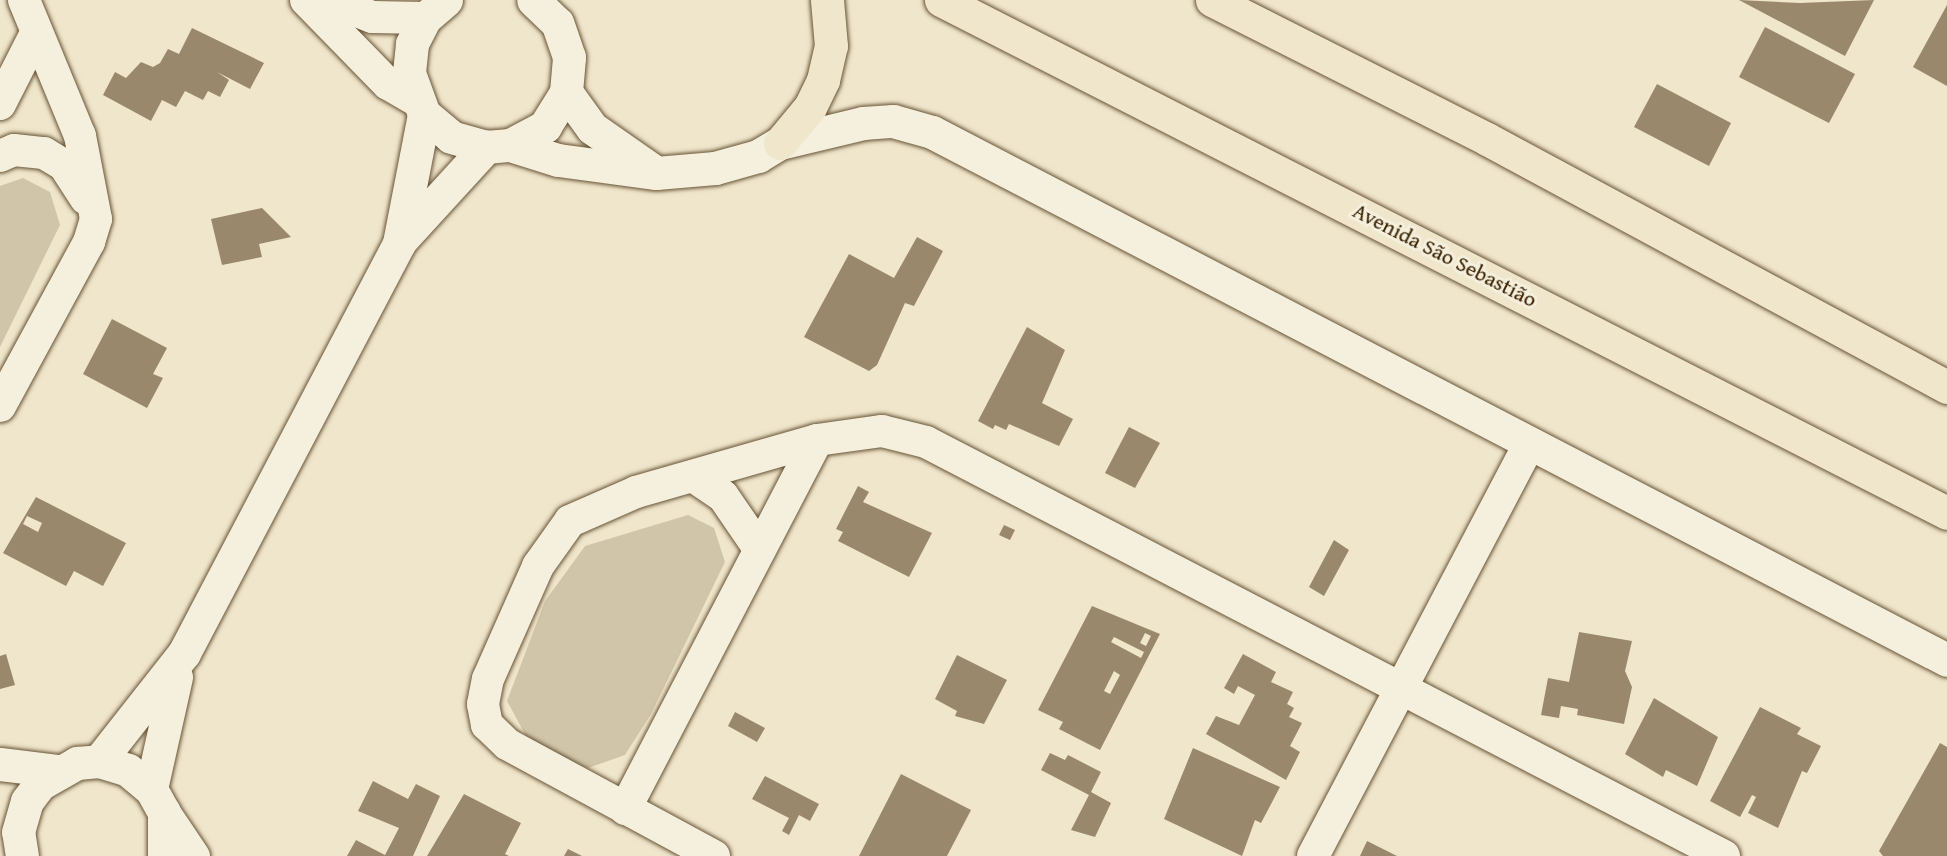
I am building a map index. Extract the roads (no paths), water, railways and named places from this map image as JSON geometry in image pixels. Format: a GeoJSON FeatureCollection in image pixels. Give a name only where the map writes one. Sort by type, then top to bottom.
{"type":"FeatureCollection","features":[{"type":"Feature","properties":{"kind":"main road"},"geometry":{"type":"LineString","coordinates":[[780,143],[810,107],[823,80],[831,46],[827,0]]}},
{"type":"Feature","properties":{"kind":"main road","name":"Avenida São Sebastião"},"geometry":{"type":"LineString","coordinates":[[941,0],[1947,513]]}},
{"type":"Feature","properties":{"kind":"main road"},"geometry":{"type":"LineString","coordinates":[[1212,0],[1487,139],[1947,387]]}},
{"type":"Feature","properties":{"kind":"street"},"geometry":{"type":"LineString","coordinates":[[0,406],[89,242],[96,219],[80,136],[24,0]]}},
{"type":"Feature","properties":{"kind":"street"},"geometry":{"type":"LineString","coordinates":[[306,0],[388,84],[421,108],[451,138],[569,162],[656,172],[715,168],[758,156],[780,143],[863,123],[892,120],[932,132],[1238,287],[1529,446],[1947,660]]}},
{"type":"Feature","properties":{"kind":"street"},"geometry":{"type":"LineString","coordinates":[[329,0],[372,17],[436,9]]}},
{"type":"Feature","properties":{"kind":"street"},"geometry":{"type":"LineString","coordinates":[[164,856],[158,801],[166,707],[184,653],[399,243],[498,146],[545,126],[566,92],[569,57],[559,12],[533,0]]}},
{"type":"Feature","properties":{"kind":"street"},"geometry":{"type":"LineString","coordinates":[[399,243],[421,108],[409,73],[411,54],[436,9]]}},
{"type":"Feature","properties":{"kind":"street"},"geometry":{"type":"LineString","coordinates":[[0,104],[36,33]]}},
{"type":"Feature","properties":{"kind":"street"},"geometry":{"type":"LineString","coordinates":[[566,92],[592,128],[656,172]]}},
{"type":"Feature","properties":{"kind":"street"},"geometry":{"type":"LineString","coordinates":[[0,156],[14,150],[44,153],[64,165],[96,219]]}},
{"type":"Feature","properties":{"kind":"street"},"geometry":{"type":"LineString","coordinates":[[714,856],[507,744],[487,725],[483,704],[488,679],[538,566],[570,521],[593,508],[817,440],[882,431],[926,442],[1724,856]]}},
{"type":"Feature","properties":{"kind":"street"},"geometry":{"type":"LineString","coordinates":[[626,809],[817,440]]}},
{"type":"Feature","properties":{"kind":"street"},"geometry":{"type":"LineString","coordinates":[[1313,856],[1529,446]]}},
{"type":"Feature","properties":{"kind":"street"},"geometry":{"type":"LineString","coordinates":[[693,476],[723,496],[760,550]]}},
{"type":"Feature","properties":{"kind":"street"},"geometry":{"type":"LineString","coordinates":[[99,761],[184,653]]}},
{"type":"Feature","properties":{"kind":"street"},"geometry":{"type":"LineString","coordinates":[[0,764],[57,771],[99,761],[128,770],[158,801],[193,856]]}},
{"type":"Feature","properties":{"kind":"street"},"geometry":{"type":"LineString","coordinates":[[14,834],[27,801],[57,771]]}}]}
